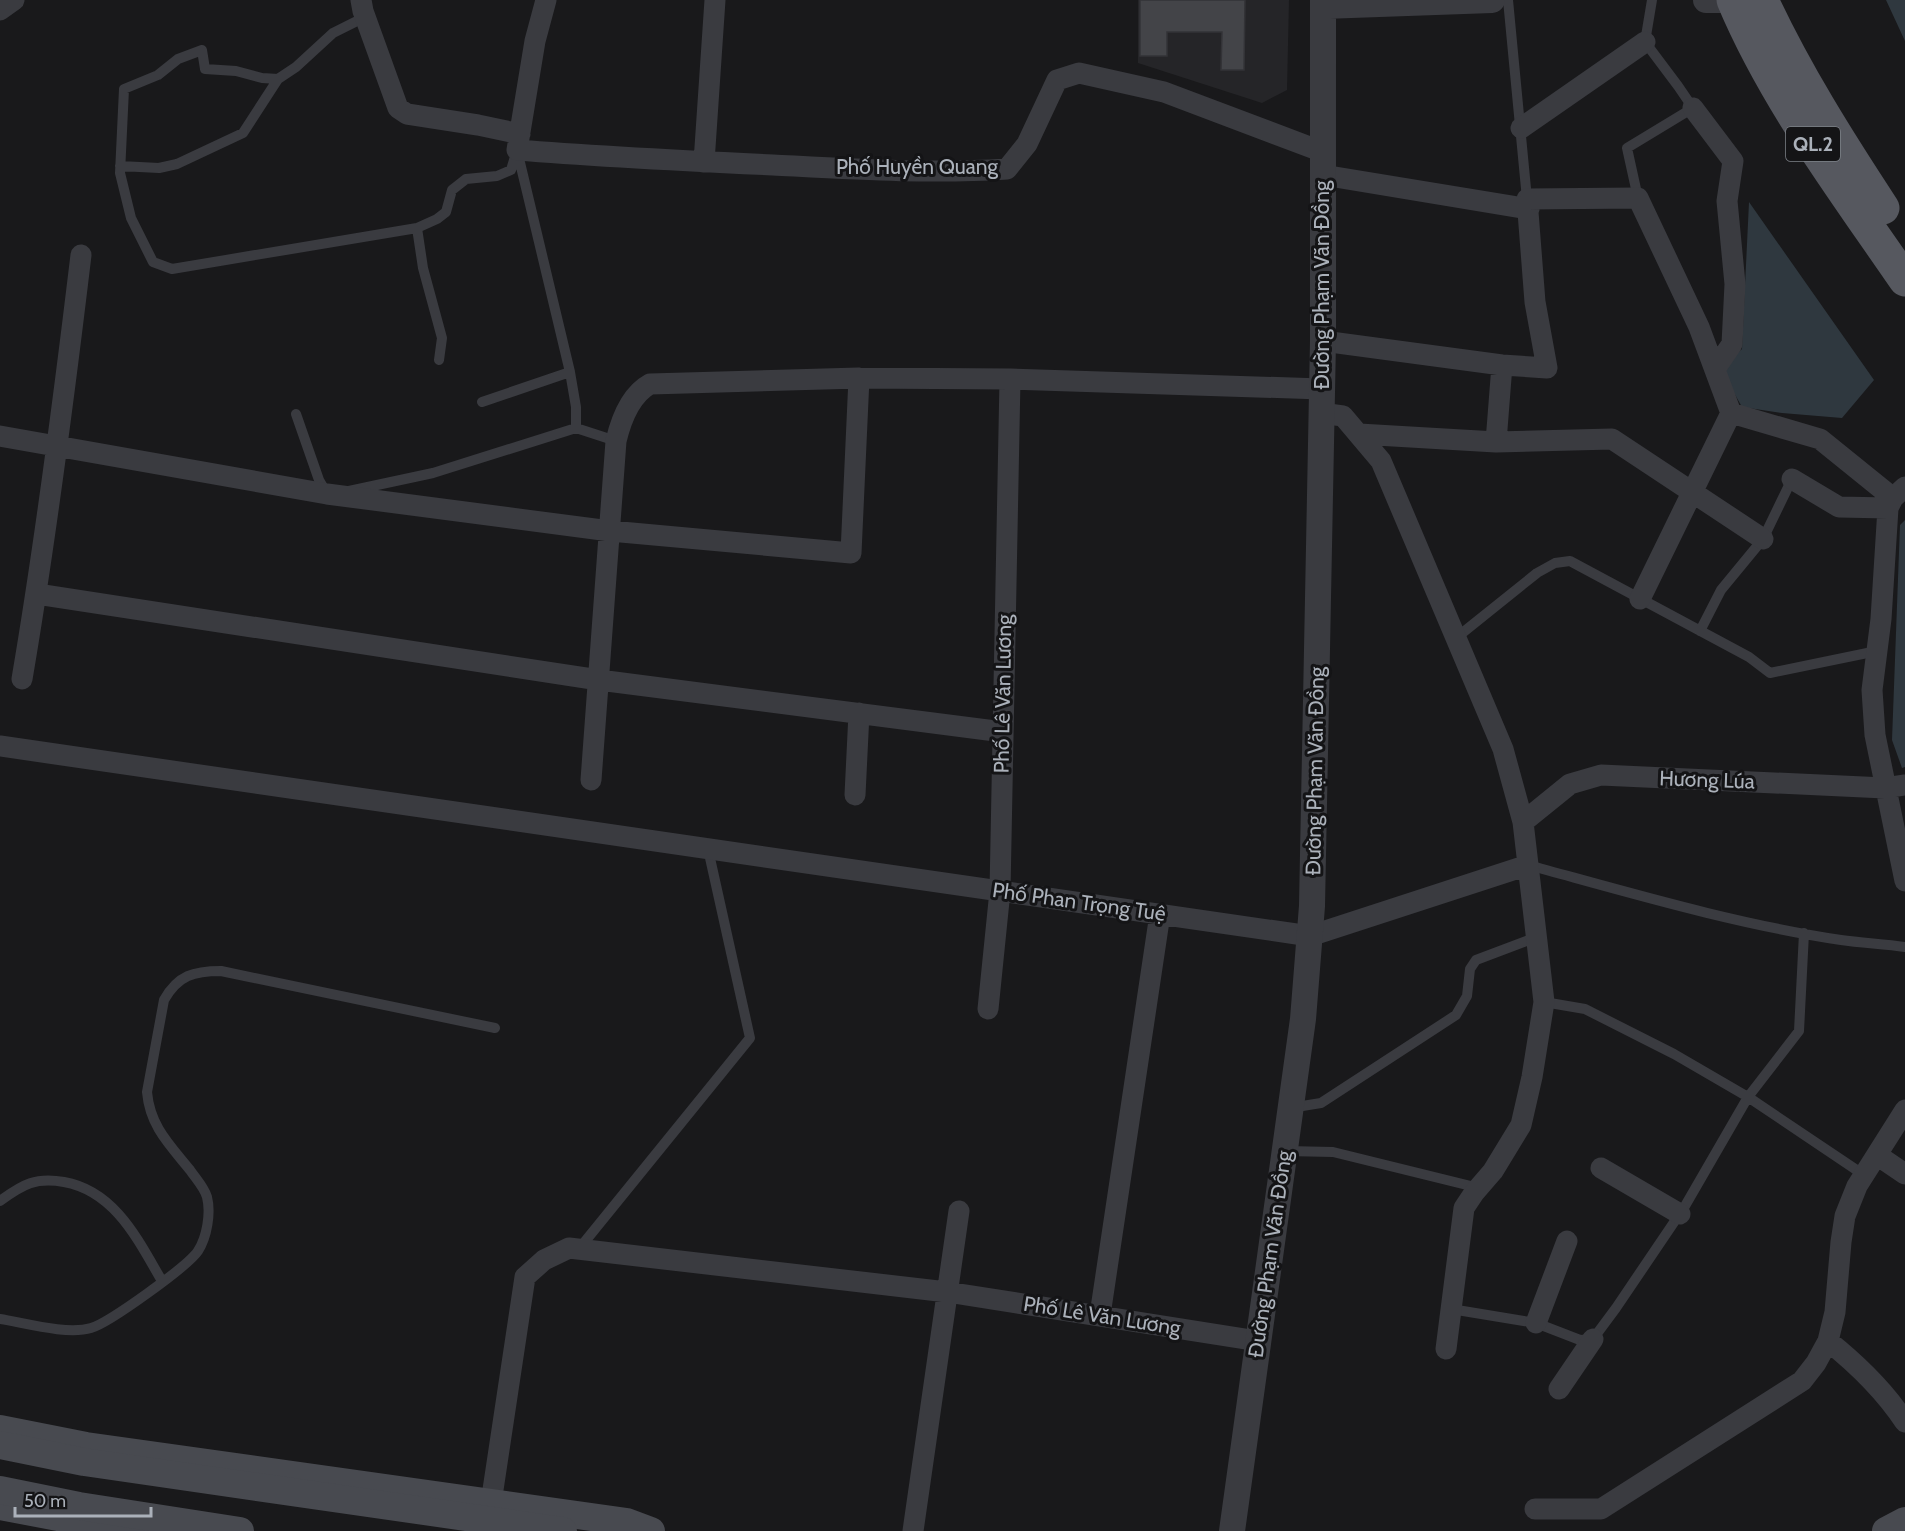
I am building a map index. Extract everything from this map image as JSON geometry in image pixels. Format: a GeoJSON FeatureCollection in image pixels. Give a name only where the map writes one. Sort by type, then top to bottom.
{"type":"FeatureCollection","features":[{"type":"Feature","properties":{"kind":"main road","name":"QL.2"},"geometry":{"type":"LineString","coordinates":[[1734,0],[1782,43],[1808,89],[1905,243]]}},
{"type":"Feature","properties":{"kind":"main road","name":"QL.2"},"geometry":{"type":"LineString","coordinates":[[1734,0],[1768,72],[1826,165],[1905,280]]}},
{"type":"Feature","properties":{"kind":"main road"},"geometry":{"type":"LineString","coordinates":[[6,1436],[627,1522],[651,1531]]}},
{"type":"Feature","properties":{"kind":"main road"},"geometry":{"type":"LineString","coordinates":[[0,1454],[5,1446],[6,1436]]}},
{"type":"Feature","properties":{"kind":"main road"},"geometry":{"type":"LineString","coordinates":[[6,1436],[84,1462],[563,1531]]}},
{"type":"Feature","properties":{"kind":"main road"},"geometry":{"type":"LineString","coordinates":[[3,1499],[141,1531]]}},
{"type":"Feature","properties":{"kind":"main road"},"geometry":{"type":"LineString","coordinates":[[3,1499],[79,1506],[240,1531]]}},
{"type":"Feature","properties":{"kind":"main road"},"geometry":{"type":"LineString","coordinates":[[1886,1531],[1905,1521]]}},
{"type":"Feature","properties":{"kind":"street"},"geometry":{"type":"LineString","coordinates":[[0,10],[14,0]]}},
{"type":"Feature","properties":{"kind":"street"},"geometry":{"type":"LineString","coordinates":[[518,142],[535,41],[546,0]]}},
{"type":"Feature","properties":{"kind":"street"},"geometry":{"type":"LineString","coordinates":[[704,162],[715,0]]}},
{"type":"Feature","properties":{"kind":"street"},"geometry":{"type":"LineString","coordinates":[[1323,3],[1492,0]]}},
{"type":"Feature","properties":{"kind":"street","name":"Đường Phạm Văn Đồng"},"geometry":{"type":"LineString","coordinates":[[1232,1531],[1302,1019],[1310,936],[1323,341],[1323,3]]}},
{"type":"Feature","properties":{"kind":"street","name":"Phố Huyền Quang"},"geometry":{"type":"LineString","coordinates":[[363,9],[398,108],[407,114],[478,125],[518,142],[594,156],[815,167],[966,171],[1007,169],[1028,144],[1058,80],[1079,73],[1164,92],[1323,164]]}},
{"type":"Feature","properties":{"kind":"street"},"geometry":{"type":"LineString","coordinates":[[1521,128],[1644,42]]}},
{"type":"Feature","properties":{"kind":"street"},"geometry":{"type":"LineString","coordinates":[[1692,108],[1732,161],[1727,201],[1735,284],[1732,344],[1715,369]]}},
{"type":"Feature","properties":{"kind":"street"},"geometry":{"type":"LineString","coordinates":[[1323,164],[1528,204],[1638,198],[1699,327],[1731,413],[1640,599]]}},
{"type":"Feature","properties":{"kind":"street"},"geometry":{"type":"LineString","coordinates":[[1323,341],[1502,365],[1547,368],[1535,302],[1528,204]]}},
{"type":"Feature","properties":{"kind":"street"},"geometry":{"type":"LineString","coordinates":[[22,679],[37,594],[58,446],[81,255]]}},
{"type":"Feature","properties":{"kind":"street"},"geometry":{"type":"LineString","coordinates":[[1496,442],[1502,365]]}},
{"type":"Feature","properties":{"kind":"street"},"geometry":{"type":"LineString","coordinates":[[0,436],[327,494],[610,531],[851,553],[859,378]]}},
{"type":"Feature","properties":{"kind":"street"},"geometry":{"type":"LineString","coordinates":[[591,780],[616,441],[621,420],[639,393],[650,384],[859,378],[1010,379],[1322,401],[1343,416],[1381,461],[1503,749],[1523,822],[1544,1002],[1532,1077],[1521,1125],[1493,1171],[1464,1208],[1446,1349]]}},
{"type":"Feature","properties":{"kind":"street","name":"Phố Lê Văn Lương"},"geometry":{"type":"LineString","coordinates":[[988,1009],[1000,891],[1010,379]]}},
{"type":"Feature","properties":{"kind":"street"},"geometry":{"type":"LineString","coordinates":[[1731,413],[1820,439],[1895,498]]}},
{"type":"Feature","properties":{"kind":"street"},"geometry":{"type":"LineString","coordinates":[[1359,435],[1496,442],[1612,439],[1763,539]]}},
{"type":"Feature","properties":{"kind":"street"},"geometry":{"type":"LineString","coordinates":[[1792,479],[1839,507],[1895,498]]}},
{"type":"Feature","properties":{"kind":"street"},"geometry":{"type":"LineString","coordinates":[[1895,498],[1872,690],[1875,735],[1895,786],[1905,880]]}},
{"type":"Feature","properties":{"kind":"street"},"geometry":{"type":"LineString","coordinates":[[37,594],[599,680],[1002,732]]}},
{"type":"Feature","properties":{"kind":"street"},"geometry":{"type":"LineString","coordinates":[[855,795],[859,713]]}},
{"type":"Feature","properties":{"kind":"street","name":"Phố Phan Trọng Tuệ"},"geometry":{"type":"LineString","coordinates":[[0,746],[1310,936]]}},
{"type":"Feature","properties":{"kind":"street","name":"Hương Lúa"},"geometry":{"type":"LineString","coordinates":[[1523,822],[1570,784],[1601,775],[1895,786]]}},
{"type":"Feature","properties":{"kind":"street"},"geometry":{"type":"LineString","coordinates":[[1310,936],[1528,864]]}},
{"type":"Feature","properties":{"kind":"street"},"geometry":{"type":"LineString","coordinates":[[1100,1315],[1160,914]]}},
{"type":"Feature","properties":{"kind":"street"},"geometry":{"type":"LineString","coordinates":[[1535,1509],[1601,1509],[1802,1381],[1816,1364],[1828,1341],[1835,1312],[1845,1216],[1857,1186],[1905,1110]]}},
{"type":"Feature","properties":{"kind":"street"},"geometry":{"type":"LineString","coordinates":[[1877,1155],[1905,1174]]}},
{"type":"Feature","properties":{"kind":"street"},"geometry":{"type":"LineString","coordinates":[[1601,1168],[1680,1214]]}},
{"type":"Feature","properties":{"kind":"street"},"geometry":{"type":"LineString","coordinates":[[913,1531],[959,1211]]}},
{"type":"Feature","properties":{"kind":"street"},"geometry":{"type":"LineString","coordinates":[[1536,1323],[1567,1241]]}},
{"type":"Feature","properties":{"kind":"street"},"geometry":{"type":"LineString","coordinates":[[491,1503],[525,1278],[544,1260],[569,1248],[578,1250]]}},
{"type":"Feature","properties":{"kind":"street","name":"Phố Lê Văn Lương"},"geometry":{"type":"LineString","coordinates":[[578,1250],[947,1292],[1258,1341]]}},
{"type":"Feature","properties":{"kind":"street"},"geometry":{"type":"LineString","coordinates":[[1559,1389],[1593,1339]]}},
{"type":"Feature","properties":{"kind":"street"},"geometry":{"type":"LineString","coordinates":[[1828,1341],[1870,1377],[1905,1422]]}},
{"type":"Feature","properties":{"kind":"lane"},"geometry":{"type":"LineString","coordinates":[[1508,0],[1528,204]]}},
{"type":"Feature","properties":{"kind":"lane"},"geometry":{"type":"LineString","coordinates":[[1638,198],[1627,148],[1692,108],[1644,42],[1652,0]]}},
{"type":"Feature","properties":{"kind":"lane"},"geometry":{"type":"LineString","coordinates":[[120,166],[159,168],[177,164],[243,133],[278,79],[296,67],[363,9]]}},
{"type":"Feature","properties":{"kind":"lane"},"geometry":{"type":"LineString","coordinates":[[278,79],[261,78],[236,71],[205,69],[202,50],[178,59],[158,75],[124,89],[120,173],[131,218],[153,262],[172,269],[417,228],[446,212],[452,190],[466,179],[497,176],[511,170],[518,142]]}},
{"type":"Feature","properties":{"kind":"lane"},"geometry":{"type":"LineString","coordinates":[[518,142],[570,372],[576,407],[576,428]]}},
{"type":"Feature","properties":{"kind":"lane"},"geometry":{"type":"LineString","coordinates":[[417,228],[423,268],[442,338],[439,360]]}},
{"type":"Feature","properties":{"kind":"lane"},"geometry":{"type":"LineString","coordinates":[[482,402],[570,372]]}},
{"type":"Feature","properties":{"kind":"lane"},"geometry":{"type":"LineString","coordinates":[[296,414],[319,480],[327,494],[433,474],[576,428],[616,441]]}},
{"type":"Feature","properties":{"kind":"lane"},"geometry":{"type":"LineString","coordinates":[[1700,631],[1720,590],[1763,539],[1792,479]]}},
{"type":"Feature","properties":{"kind":"lane"},"geometry":{"type":"LineString","coordinates":[[1456,638],[1537,573],[1555,563],[1570,561],[1749,657],[1770,673],[1877,651]]}},
{"type":"Feature","properties":{"kind":"lane"},"geometry":{"type":"LineString","coordinates":[[578,1250],[750,1038],[708,849]]}},
{"type":"Feature","properties":{"kind":"lane"},"geometry":{"type":"LineString","coordinates":[[1528,864],[1668,903],[1804,933],[1842,940],[1905,946]]}},
{"type":"Feature","properties":{"kind":"lane"},"geometry":{"type":"LineString","coordinates":[[1451,1309],[1536,1323],[1580,1340],[1593,1339],[1680,1214],[1748,1097],[1799,1031],[1804,933]]}},
{"type":"Feature","properties":{"kind":"lane"},"geometry":{"type":"LineString","coordinates":[[1290,1108],[1321,1103],[1456,1015],[1467,996],[1470,969],[1476,960],[1537,937]]}},
{"type":"Feature","properties":{"kind":"lane"},"geometry":{"type":"LineString","coordinates":[[0,1319],[73,1331],[90,1328],[107,1322],[187,1263],[199,1250],[205,1234],[207,1196],[154,1123],[148,1107],[147,1092],[164,1000],[171,987],[186,976],[203,971],[221,971],[495,1028]]}},
{"type":"Feature","properties":{"kind":"lane"},"geometry":{"type":"LineString","coordinates":[[1544,1002],[1585,1010],[1674,1053],[1748,1097],[1864,1175]]}},
{"type":"Feature","properties":{"kind":"lane"},"geometry":{"type":"LineString","coordinates":[[1284,1151],[1333,1152],[1479,1188]]}},
{"type":"Feature","properties":{"kind":"lane"},"geometry":{"type":"LineString","coordinates":[[0,1201],[33,1182],[47,1179],[77,1185],[98,1195],[112,1205],[130,1229],[162,1281]]}},
{"type":"Feature","properties":{"kind":"shaded area"},"geometry":{"type":"Polygon","coordinates":[[[1138,0],[1289,0],[1287,90],[1262,103],[1138,63],[1138,0]]]}},
{"type":"Feature","properties":{"kind":"shaded area"},"geometry":{"type":"Polygon","coordinates":[[[1886,0],[1905,0],[1905,41],[1886,0]]]}},
{"type":"Feature","properties":{"kind":"shaded area"},"geometry":{"type":"Polygon","coordinates":[[[1749,202],[1874,380],[1842,418],[1742,407],[1720,368],[1742,349],[1749,202]]]}},
{"type":"Feature","properties":{"kind":"shaded area"},"geometry":{"type":"Polygon","coordinates":[[[1905,520],[1905,767],[1902,768],[1892,740],[1900,525],[1905,520]]]}},
{"type":"Feature","properties":{"kind":"building"},"geometry":{"type":"Polygon","coordinates":[[[1140,0],[1245,0],[1244,70],[1221,70],[1222,32],[1167,32],[1167,56],[1140,56],[1140,0]]]}}]}
